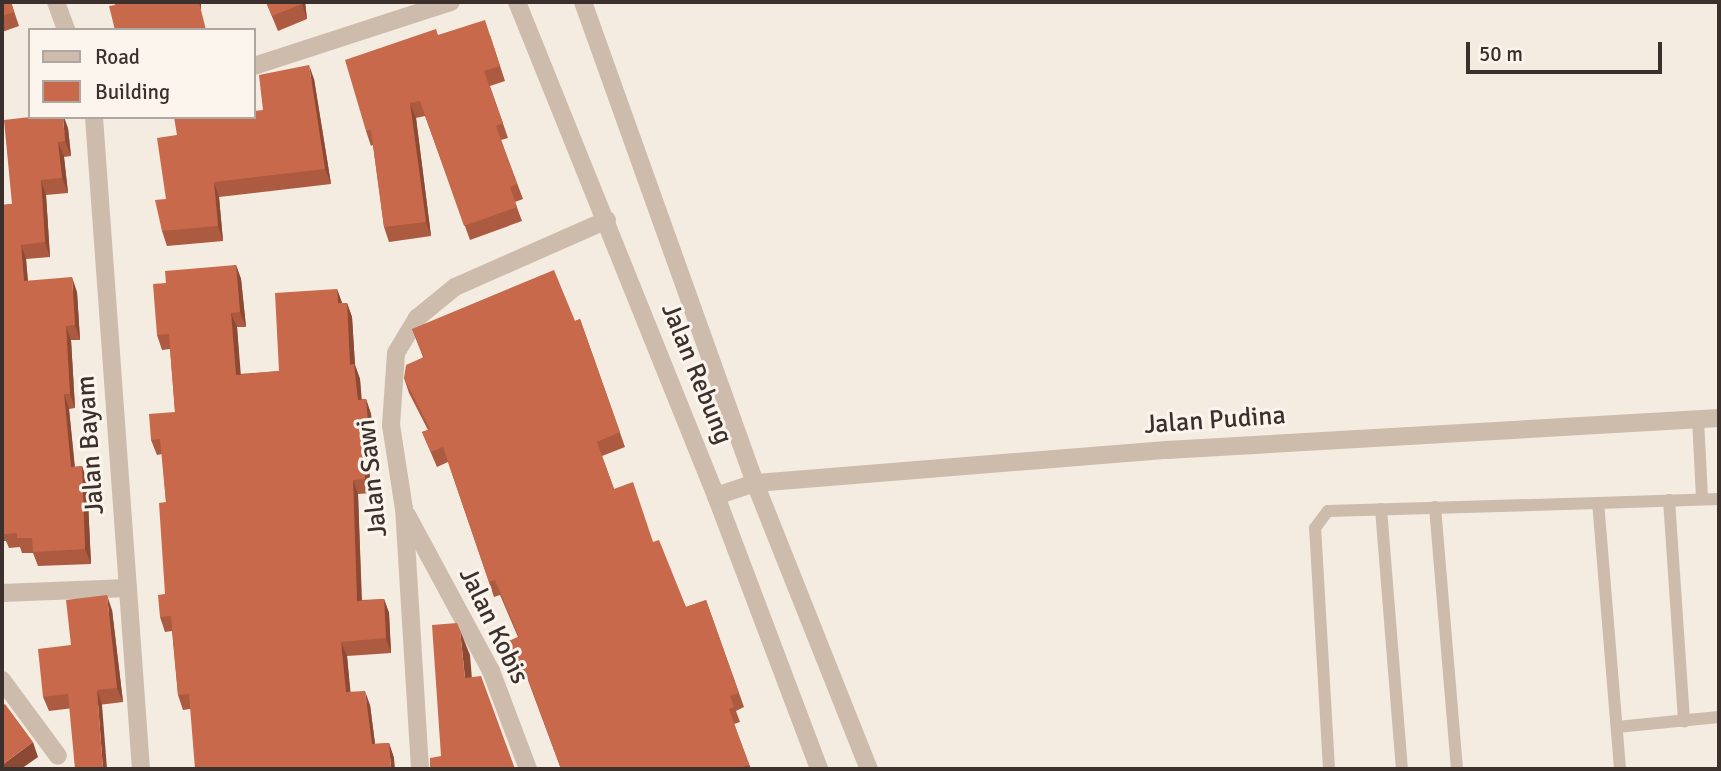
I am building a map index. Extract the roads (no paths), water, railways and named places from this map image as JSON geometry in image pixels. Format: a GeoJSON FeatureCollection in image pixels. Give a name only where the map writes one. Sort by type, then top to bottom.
{"type":"FeatureCollection","features":[{"type":"Feature","properties":{"kind":"street"},"geometry":{"type":"LineString","coordinates":[[56,2],[65,28]]}},
{"type":"Feature","properties":{"kind":"street"},"geometry":{"type":"LineString","coordinates":[[256,65],[451,2]]}},
{"type":"Feature","properties":{"kind":"street","name":"Jalan Rebung"},"geometry":{"type":"LineString","coordinates":[[517,2],[716,496],[819,769]]}},
{"type":"Feature","properties":{"kind":"street","name":"Jalan Rebung"},"geometry":{"type":"LineString","coordinates":[[588,7],[755,483],[869,769]]}},
{"type":"Feature","properties":{"kind":"street","name":"Jalan Bayam"},"geometry":{"type":"LineString","coordinates":[[94,119],[141,769]]}},
{"type":"Feature","properties":{"kind":"street","name":"Jalan Sawi"},"geometry":{"type":"LineString","coordinates":[[420,769],[404,509],[391,425],[396,354],[405,335],[435,301],[455,287],[607,220]]}},
{"type":"Feature","properties":{"kind":"street","name":"Jalan Pudina"},"geometry":{"type":"LineString","coordinates":[[716,496],[755,483],[1180,449],[1719,418]]}},
{"type":"Feature","properties":{"kind":"street","name":"Jalan Kobis"},"geometry":{"type":"LineString","coordinates":[[404,509],[491,671],[528,769]]}},
{"type":"Feature","properties":{"kind":"street"},"geometry":{"type":"LineString","coordinates":[[2,593],[128,588]]}},
{"type":"Feature","properties":{"kind":"street"},"geometry":{"type":"LineString","coordinates":[[2,680],[58,756]]}},
{"type":"Feature","properties":{"kind":"lane"},"geometry":{"type":"LineString","coordinates":[[1698,419],[1702,499]]}},
{"type":"Feature","properties":{"kind":"lane"},"geometry":{"type":"LineString","coordinates":[[1329,769],[1315,528],[1328,511],[1719,499]]}},
{"type":"Feature","properties":{"kind":"lane"},"geometry":{"type":"LineString","coordinates":[[1669,500],[1684,721]]}},
{"type":"Feature","properties":{"kind":"lane"},"geometry":{"type":"LineString","coordinates":[[1598,503],[1620,769]]}},
{"type":"Feature","properties":{"kind":"lane"},"geometry":{"type":"LineString","coordinates":[[1435,508],[1457,769]]}},
{"type":"Feature","properties":{"kind":"lane"},"geometry":{"type":"LineString","coordinates":[[1381,509],[1402,769]]}},
{"type":"Feature","properties":{"kind":"lane"},"geometry":{"type":"LineString","coordinates":[[1616,727],[1719,717]]}}]}
